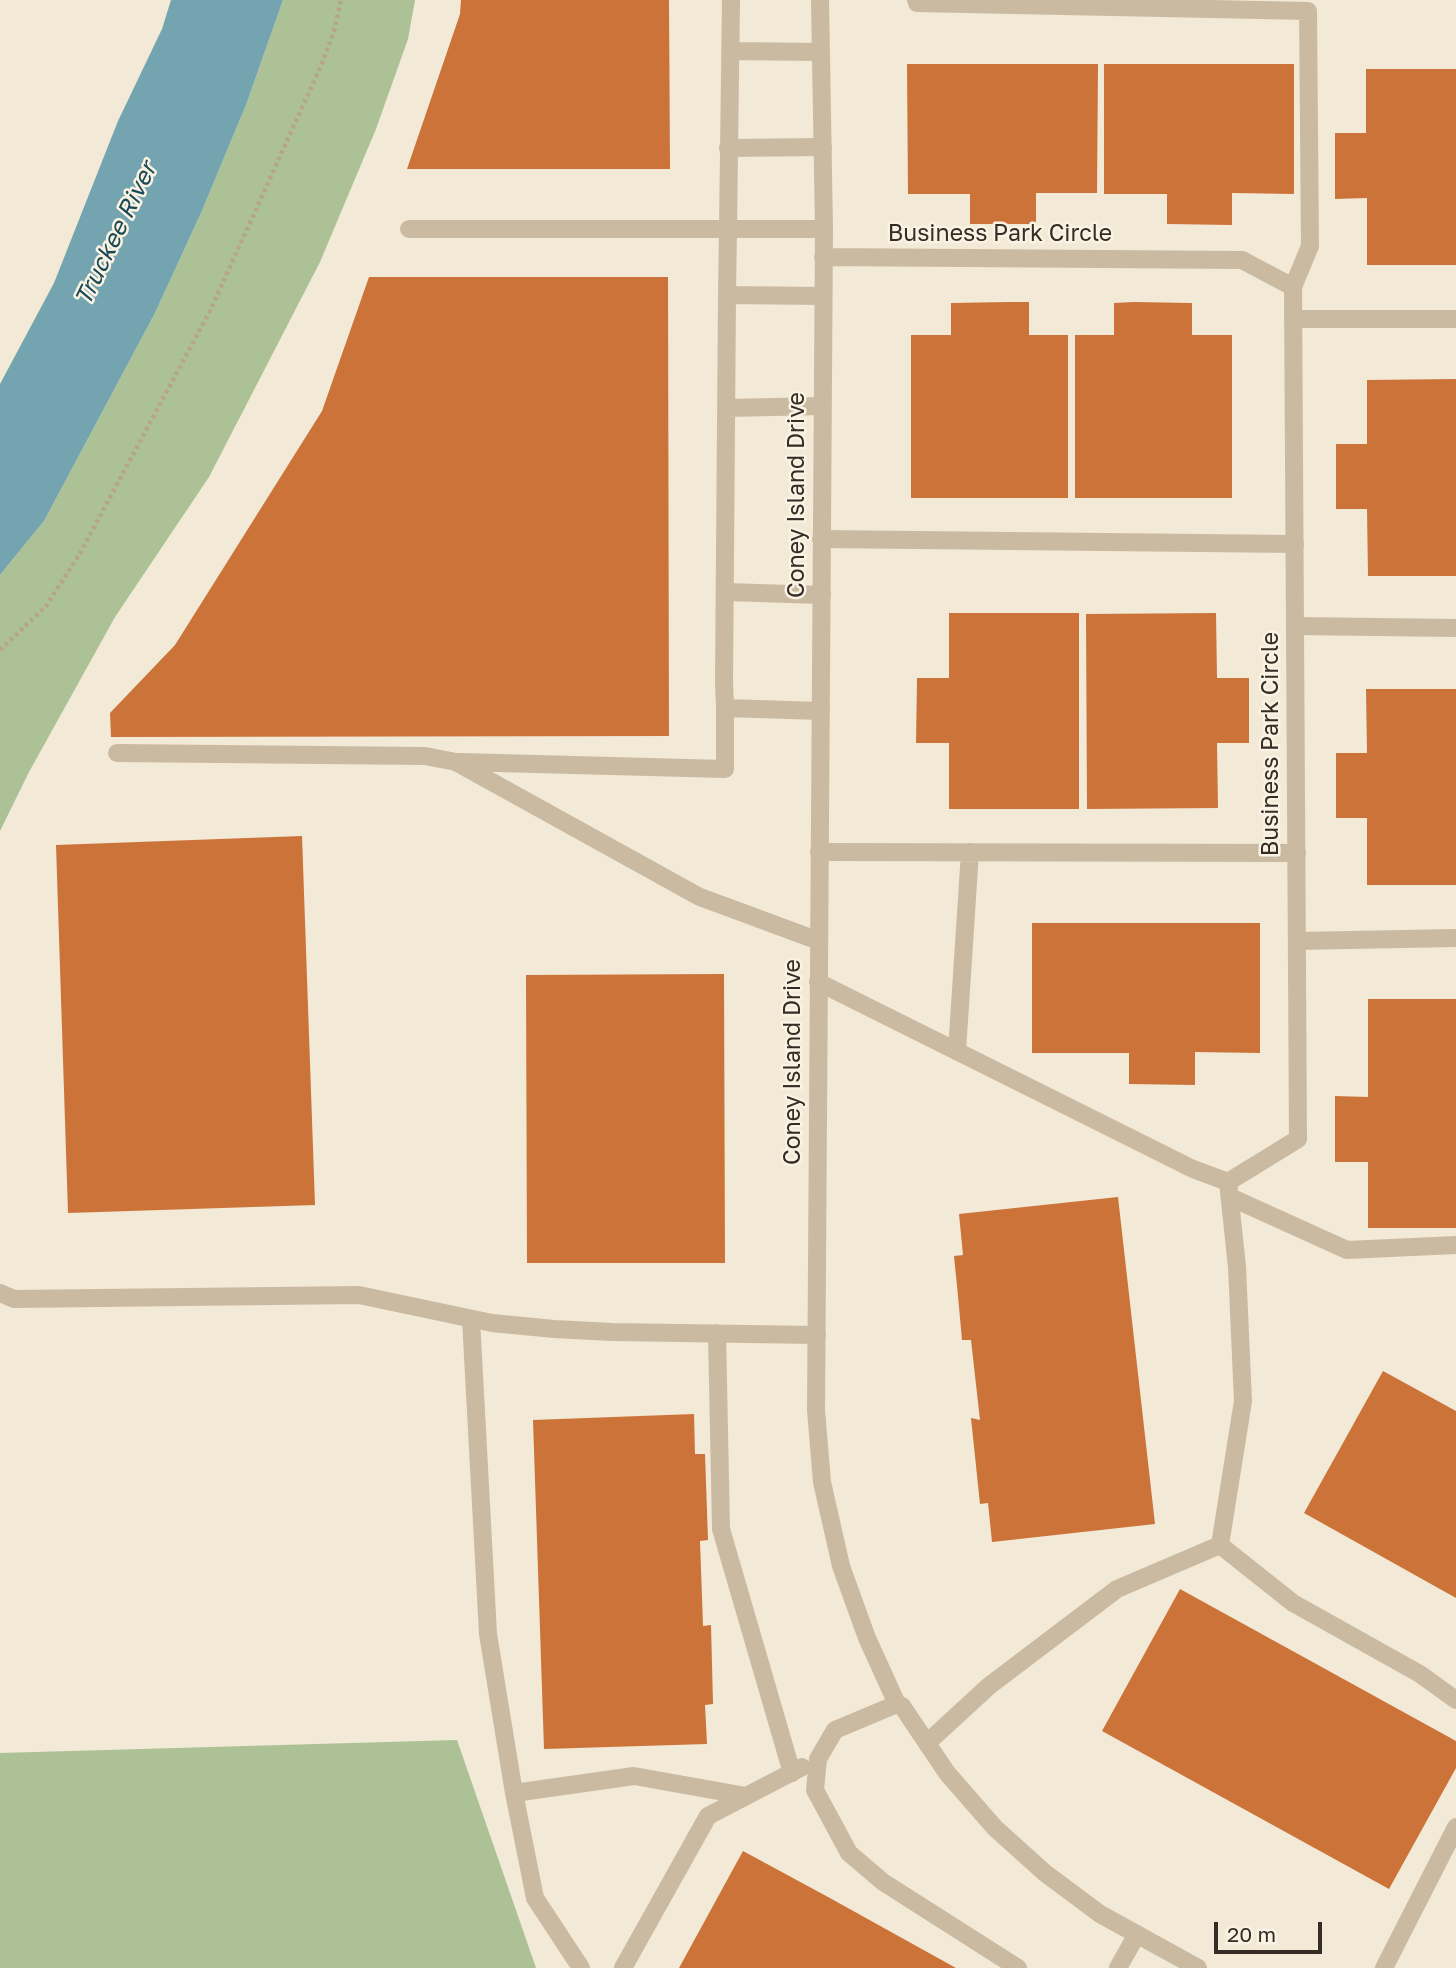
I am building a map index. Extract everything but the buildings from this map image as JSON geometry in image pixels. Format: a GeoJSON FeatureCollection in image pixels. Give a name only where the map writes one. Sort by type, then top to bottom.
{"type":"FeatureCollection","features":[{"type":"Feature","properties":{"kind":"street"},"geometry":{"type":"LineString","coordinates":[[117,753],[425,756],[456,762],[725,769],[731,0]]}},
{"type":"Feature","properties":{"kind":"street","name":"Coney Island Drive"},"geometry":{"type":"LineString","coordinates":[[820,0],[824,229],[816,1410],[822,1482],[841,1566],[867,1638],[897,1704],[902,1706],[947,1773],[995,1828],[1045,1873],[1100,1914],[1198,1968]]}},
{"type":"Feature","properties":{"kind":"street"},"geometry":{"type":"LineString","coordinates":[[916,0],[917,3],[1308,11],[1310,246],[1293,287]]}},
{"type":"Feature","properties":{"kind":"street"},"geometry":{"type":"LineString","coordinates":[[731,51],[820,52]]}},
{"type":"Feature","properties":{"kind":"street"},"geometry":{"type":"LineString","coordinates":[[729,148],[823,147]]}},
{"type":"Feature","properties":{"kind":"street"},"geometry":{"type":"LineString","coordinates":[[409,229],[824,229]]}},
{"type":"Feature","properties":{"kind":"street","name":"Business Park Circle"},"geometry":{"type":"LineString","coordinates":[[823,257],[1242,260],[1293,287],[1298,1139],[1229,1189]]}},
{"type":"Feature","properties":{"kind":"street"},"geometry":{"type":"LineString","coordinates":[[727,295],[823,296]]}},
{"type":"Feature","properties":{"kind":"street"},"geometry":{"type":"LineString","coordinates":[[1293,319],[1456,319]]}},
{"type":"Feature","properties":{"kind":"street"},"geometry":{"type":"LineString","coordinates":[[727,408],[822,406]]}},
{"type":"Feature","properties":{"kind":"street"},"geometry":{"type":"LineString","coordinates":[[821,539],[1295,544]]}},
{"type":"Feature","properties":{"kind":"street"},"geometry":{"type":"LineString","coordinates":[[726,592],[822,595]]}},
{"type":"Feature","properties":{"kind":"street"},"geometry":{"type":"LineString","coordinates":[[1295,626],[1456,628]]}},
{"type":"Feature","properties":{"kind":"street"},"geometry":{"type":"LineString","coordinates":[[725,708],[821,711]]}},
{"type":"Feature","properties":{"kind":"street"},"geometry":{"type":"LineString","coordinates":[[456,762],[700,897],[819,941]]}},
{"type":"Feature","properties":{"kind":"street"},"geometry":{"type":"LineString","coordinates":[[819,852],[1297,853]]}},
{"type":"Feature","properties":{"kind":"street"},"geometry":{"type":"LineString","coordinates":[[957,1051],[970,852]]}},
{"type":"Feature","properties":{"kind":"street"},"geometry":{"type":"LineString","coordinates":[[1297,941],[1456,938]]}},
{"type":"Feature","properties":{"kind":"street"},"geometry":{"type":"LineString","coordinates":[[818,982],[1193,1169],[1347,1250],[1456,1245]]}},
{"type":"Feature","properties":{"kind":"street"},"geometry":{"type":"LineString","coordinates":[[1220,1545],[1244,1401],[1237,1267],[1229,1189]]}},
{"type":"Feature","properties":{"kind":"street"},"geometry":{"type":"LineString","coordinates":[[0,1293],[14,1299],[359,1295],[492,1323],[577,1331],[817,1335]]}},
{"type":"Feature","properties":{"kind":"street"},"geometry":{"type":"LineString","coordinates":[[471,1319],[488,1634],[514,1793],[535,1898],[581,1968]]}},
{"type":"Feature","properties":{"kind":"street"},"geometry":{"type":"LineString","coordinates":[[717,1333],[721,1529],[792,1773]]}},
{"type":"Feature","properties":{"kind":"street"},"geometry":{"type":"LineString","coordinates":[[1220,1545],[1293,1603],[1420,1674],[1456,1700]]}},
{"type":"Feature","properties":{"kind":"street"},"geometry":{"type":"LineString","coordinates":[[927,1743],[989,1686],[1117,1589],[1220,1545]]}},
{"type":"Feature","properties":{"kind":"street"},"geometry":{"type":"LineString","coordinates":[[897,1704],[835,1730],[818,1759],[815,1790],[849,1853],[883,1882],[1018,1968]]}},
{"type":"Feature","properties":{"kind":"street"},"geometry":{"type":"LineString","coordinates":[[623,1968],[708,1816],[818,1759]]}},
{"type":"Feature","properties":{"kind":"street"},"geometry":{"type":"LineString","coordinates":[[514,1793],[634,1776],[746,1797]]}},
{"type":"Feature","properties":{"kind":"street"},"geometry":{"type":"LineString","coordinates":[[1384,1968],[1456,1827]]}},
{"type":"Feature","properties":{"kind":"street"},"geometry":{"type":"LineString","coordinates":[[1118,1968],[1137,1934]]}},
{"type":"Feature","properties":{"kind":"path"},"geometry":{"type":"LineString","coordinates":[[0,650],[46,606],[79,555],[210,311],[321,66],[334,31],[341,0]]}},
{"type":"Feature","properties":{"kind":"green space"},"geometry":{"type":"Polygon","coordinates":[[[283,0],[415,0],[408,39],[376,129],[320,262],[209,477],[115,617],[29,772],[0,831],[0,575],[44,521],[155,313],[246,105],[283,0]]]}},
{"type":"Feature","properties":{"kind":"green space"},"geometry":{"type":"Polygon","coordinates":[[[457,1740],[536,1968],[0,1968],[0,1753],[457,1740]]]}},
{"type":"Feature","properties":{"kind":"water","name":"Truckee River"},"geometry":{"type":"Polygon","coordinates":[[[171,0],[283,0],[246,105],[155,313],[44,521],[0,575],[0,384],[54,283],[118,121],[162,29],[171,0]]]}}]}
